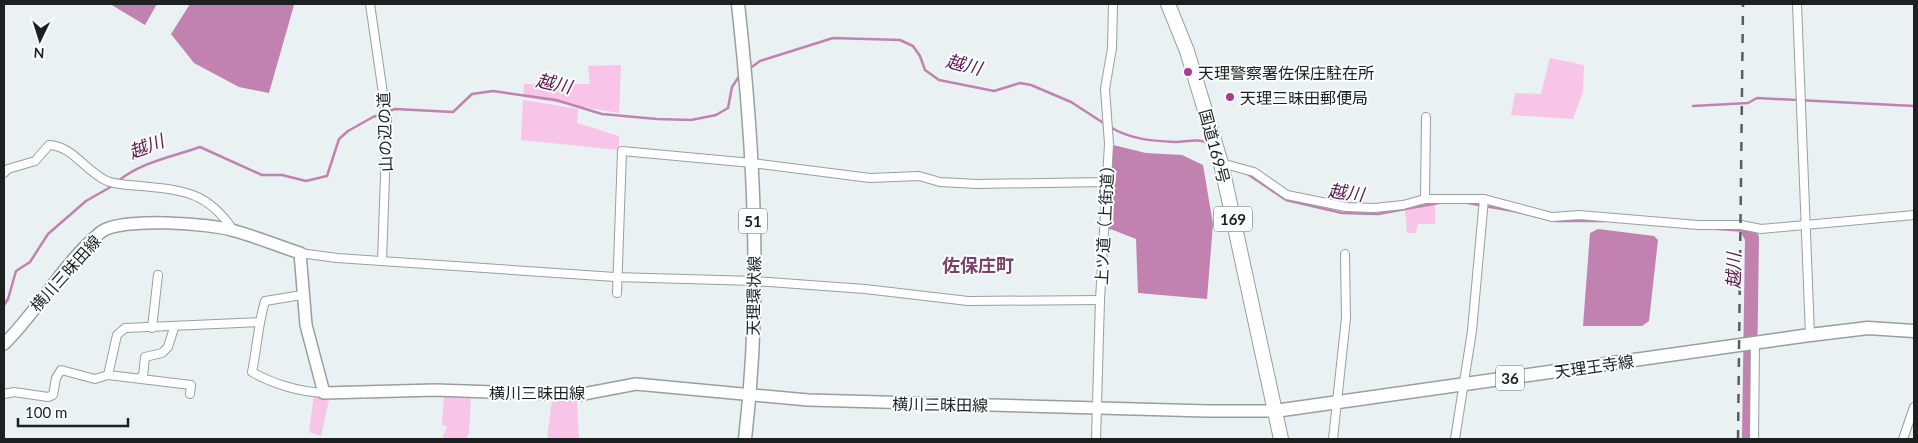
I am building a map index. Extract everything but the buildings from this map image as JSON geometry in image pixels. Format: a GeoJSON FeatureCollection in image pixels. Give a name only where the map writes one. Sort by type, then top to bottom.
{"type":"FeatureCollection","features":[{"type":"Feature","properties":{"kind":"highway","name":"国道169号"},"geometry":{"type":"LineString","coordinates":[[1168,4],[1187,51],[1221,163],[1281,439]]}},
{"type":"Feature","properties":{"kind":"main road","name":"天理環状線"},"geometry":{"type":"LineString","coordinates":[[738,4],[752,163],[755,282],[750,395],[745,439]]}},
{"type":"Feature","properties":{"kind":"main road","name":"横川三昧田線"},"geometry":{"type":"LineString","coordinates":[[4,344],[79,253],[102,231],[131,224],[153,223],[233,230],[300,253]]}},
{"type":"Feature","properties":{"kind":"main road"},"geometry":{"type":"LineString","coordinates":[[300,253],[302,295],[306,324],[324,393]]}},
{"type":"Feature","properties":{"kind":"main road","name":"天理王寺線"},"geometry":{"type":"LineString","coordinates":[[1275,411],[1337,404],[1810,335],[1868,328],[1914,330]]}},
{"type":"Feature","properties":{"kind":"main road","name":"横川三昧田線"},"geometry":{"type":"LineString","coordinates":[[324,393],[434,390],[578,395],[636,384],[750,395],[846,401],[1275,411]]}},
{"type":"Feature","properties":{"kind":"street","name":"山の辺の道"},"geometry":{"type":"LineString","coordinates":[[370,4],[387,121],[382,261]]}},
{"type":"Feature","properties":{"kind":"street","name":"上ツ道（上街道）"},"geometry":{"type":"LineString","coordinates":[[1096,439],[1100,300],[1109,144],[1105,89],[1112,48],[1113,4]]}},
{"type":"Feature","properties":{"kind":"street"},"geometry":{"type":"LineString","coordinates":[[1797,4],[1810,335]]}},
{"type":"Feature","properties":{"kind":"street"},"geometry":{"type":"LineString","coordinates":[[1425,199],[1426,117]]}},
{"type":"Feature","properties":{"kind":"street"},"geometry":{"type":"LineString","coordinates":[[4,173],[8,169],[34,161],[48,145],[54,146],[70,152],[105,180],[118,184],[174,189],[192,193],[208,202],[224,215],[233,230]]}},
{"type":"Feature","properties":{"kind":"street"},"geometry":{"type":"LineString","coordinates":[[617,293],[622,151],[752,163],[870,178],[919,176],[940,182],[977,184],[1106,182]]}},
{"type":"Feature","properties":{"kind":"street"},"geometry":{"type":"LineString","coordinates":[[1221,163],[1254,172],[1287,195],[1346,207],[1374,208],[1402,205],[1425,199],[1484,199],[1552,217],[1579,215],[1698,224],[1741,225],[1761,229],[1914,215]]}},
{"type":"Feature","properties":{"kind":"street"},"geometry":{"type":"LineString","coordinates":[[1455,439],[1465,384],[1484,199]]}},
{"type":"Feature","properties":{"kind":"street"},"geometry":{"type":"LineString","coordinates":[[300,253],[382,261],[617,277],[865,288],[968,301],[1100,300]]}},
{"type":"Feature","properties":{"kind":"street"},"geometry":{"type":"LineString","coordinates":[[1333,439],[1346,318],[1345,254]]}},
{"type":"Feature","properties":{"kind":"street"},"geometry":{"type":"LineString","coordinates":[[152,328],[158,276]]}},
{"type":"Feature","properties":{"kind":"street"},"geometry":{"type":"LineString","coordinates":[[302,295],[265,301],[259,322],[258,344],[252,372],[262,378],[307,392],[324,393]]}},
{"type":"Feature","properties":{"kind":"street"},"geometry":{"type":"LineString","coordinates":[[108,375],[117,335],[125,328],[174,328],[205,324],[259,322]]}},
{"type":"Feature","properties":{"kind":"street"},"geometry":{"type":"LineString","coordinates":[[139,378],[144,376],[145,357],[162,353],[168,347],[174,328]]}},
{"type":"Feature","properties":{"kind":"street"},"geometry":{"type":"LineString","coordinates":[[1751,344],[1754,439]]}},
{"type":"Feature","properties":{"kind":"street"},"geometry":{"type":"LineString","coordinates":[[4,394],[14,392],[48,397],[53,395],[56,378],[61,370],[95,380],[108,375],[191,386],[190,394]]}},
{"type":"Feature","properties":{"kind":"street"},"geometry":{"type":"LineString","coordinates":[[1904,439],[1914,407]]}},
{"type":"Feature","properties":{"kind":"shaded area"},"geometry":{"type":"Polygon","coordinates":[[[110,4],[157,4],[145,25],[110,4]]]}},
{"type":"Feature","properties":{"kind":"shaded area"},"geometry":{"type":"Polygon","coordinates":[[[190,4],[294,5],[269,93],[239,87],[194,63],[171,34],[190,4]]]}},
{"type":"Feature","properties":{"kind":"shaded area"},"geometry":{"type":"Polygon","coordinates":[[[1550,58],[1584,65],[1583,92],[1573,119],[1511,115],[1515,93],[1541,94],[1550,58]]]}},
{"type":"Feature","properties":{"kind":"shaded area"},"geometry":{"type":"Polygon","coordinates":[[[621,65],[619,113],[523,97],[524,84],[590,84],[588,66],[621,65]]]}},
{"type":"Feature","properties":{"kind":"shaded area"},"geometry":{"type":"Polygon","coordinates":[[[523,100],[578,109],[577,123],[619,136],[619,150],[521,140],[523,100]]]}},
{"type":"Feature","properties":{"kind":"shaded area"},"geometry":{"type":"Polygon","coordinates":[[[1109,144],[1146,153],[1182,155],[1203,165],[1213,224],[1207,299],[1138,293],[1136,239],[1103,228],[1109,144]]]}},
{"type":"Feature","properties":{"kind":"shaded area"},"geometry":{"type":"Polygon","coordinates":[[[1435,204],[1435,224],[1418,224],[1416,233],[1407,233],[1405,210],[1435,204]]]}},
{"type":"Feature","properties":{"kind":"shaded area"},"geometry":{"type":"Polygon","coordinates":[[[1598,229],[1654,236],[1658,240],[1649,321],[1642,326],[1583,326],[1590,233],[1598,229]]]}},
{"type":"Feature","properties":{"kind":"shaded area"},"geometry":{"type":"Polygon","coordinates":[[[314,394],[330,395],[321,436],[309,432],[314,394]]]}},
{"type":"Feature","properties":{"kind":"shaded area"},"geometry":{"type":"Polygon","coordinates":[[[444,397],[471,397],[469,432],[466,439],[442,439],[447,426],[442,425],[444,397]]]}},
{"type":"Feature","properties":{"kind":"shaded area"},"geometry":{"type":"Polygon","coordinates":[[[552,401],[577,402],[579,439],[547,439],[552,401]]]}},
{"type":"Feature","properties":{"kind":"waterway","name":"越川"},"geometry":{"type":"LineString","coordinates":[[749,69],[760,61],[833,38],[900,40],[913,46],[920,56],[925,70],[939,80],[994,91],[1020,83],[1031,85],[1071,102],[1105,124]]}},
{"type":"Feature","properties":{"kind":"waterway","name":"越川"},"geometry":{"type":"LineString","coordinates":[[118,181],[137,169],[200,147],[262,175],[282,175],[306,181],[327,176],[339,139],[348,131],[373,117],[395,109],[453,112],[472,94],[493,91],[556,100],[602,114],[691,120],[716,115],[728,108],[732,87],[740,75]]}},
{"type":"Feature","properties":{"kind":"waterway"},"geometry":{"type":"LineString","coordinates":[[1693,106],[1748,103],[1757,98],[1914,106]]}},
{"type":"Feature","properties":{"kind":"waterway","name":"越川"},"geometry":{"type":"LineString","coordinates":[[1110,127],[1141,139],[1175,142],[1202,141],[1210,145]]}},
{"type":"Feature","properties":{"kind":"waterway","name":"越川"},"geometry":{"type":"LineString","coordinates":[[1246,173],[1286,200],[1342,213],[1378,214],[1444,202]]}},
{"type":"Feature","properties":{"kind":"waterway","name":"越川"},"geometry":{"type":"LineString","coordinates":[[4,305],[8,299],[16,271],[30,262],[48,234],[86,201],[114,185]]}},
{"type":"Feature","properties":{"kind":"waterway","name":"越川"},"geometry":{"type":"LineString","coordinates":[[1462,202],[1556,221],[1605,221]]}},
{"type":"Feature","properties":{"kind":"waterway","name":"越川"},"geometry":{"type":"LineString","coordinates":[[1670,226],[1748,231]]}},
{"type":"Feature","properties":{"kind":"waterway","name":"越川"},"geometry":{"type":"LineString","coordinates":[[1748,231],[1752,238],[1749,439]]}},
{"type":"Feature","properties":{"kind":"railway"},"geometry":{"type":"LineString","coordinates":[[1738,439],[1743,4]]}},
{"type":"Feature","properties":{"kind":"place","name":"天理警察署佐保庄駐在所"},"geometry":{"type":"Point","coordinates":[1188,72]}},
{"type":"Feature","properties":{"kind":"place","name":"天理三昧田郵便局"},"geometry":{"type":"Point","coordinates":[1230,97]}},
{"type":"Feature","properties":{"kind":"district","name":"佐保庄町"},"geometry":{"type":"Point","coordinates":[978,265]}}]}
